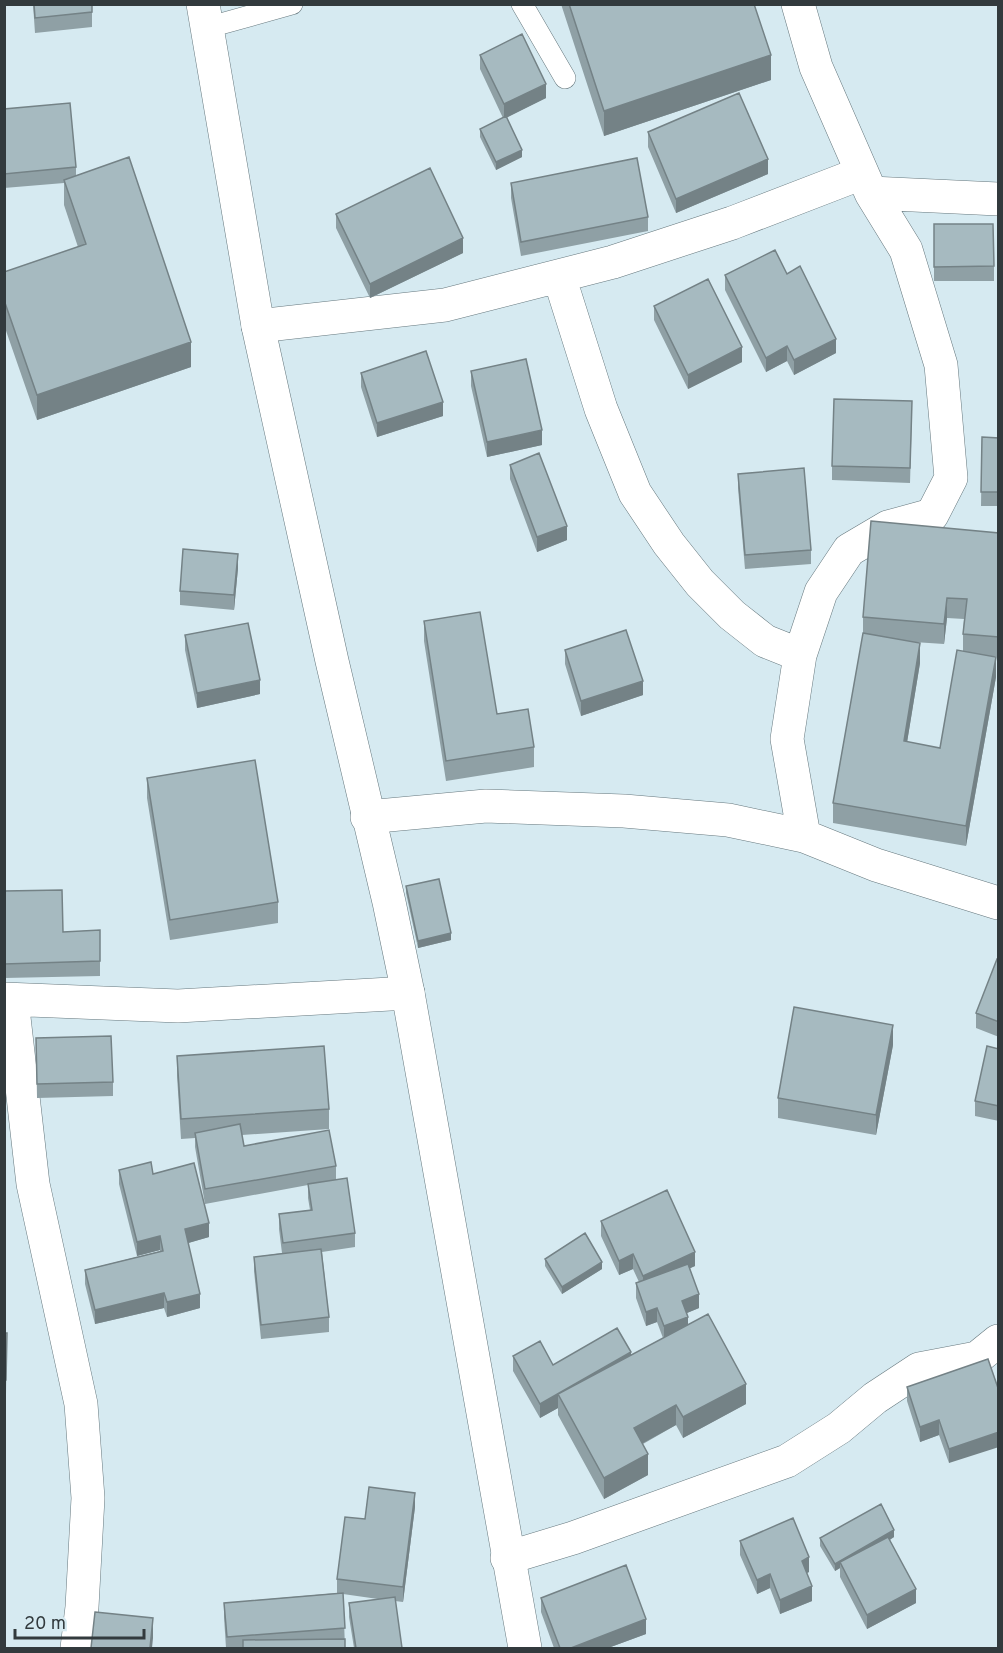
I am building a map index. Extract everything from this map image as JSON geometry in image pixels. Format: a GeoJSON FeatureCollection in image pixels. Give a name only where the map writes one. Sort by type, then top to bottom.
{"type":"FeatureCollection","features":[{"type":"Feature","properties":{"kind":"street"},"geometry":{"type":"LineString","coordinates":[[798,4],[816,67],[867,183],[906,250],[942,365],[951,478],[932,515],[888,527],[849,550],[821,592],[800,656],[787,739],[804,836]]}},
{"type":"Feature","properties":{"kind":"street"},"geometry":{"type":"LineString","coordinates":[[205,16],[258,326],[408,993],[507,1558],[525,1648]]}},
{"type":"Feature","properties":{"kind":"street"},"geometry":{"type":"LineString","coordinates":[[258,326],[445,305],[613,262],[732,223],[867,183],[999,200]]}},
{"type":"Feature","properties":{"kind":"street"},"geometry":{"type":"LineString","coordinates":[[559,276],[601,409],[635,493],[669,544],[700,583],[732,615],[765,641],[800,656]]}},
{"type":"Feature","properties":{"kind":"street"},"geometry":{"type":"LineString","coordinates":[[367,817],[486,806],[624,811],[728,820],[804,836],[876,865],[999,903]]}},
{"type":"Feature","properties":{"kind":"street"},"geometry":{"type":"LineString","coordinates":[[77,1648],[82,1607],[88,1497],[81,1404],[33,1184],[8,999],[178,1006],[408,993]]}},
{"type":"Feature","properties":{"kind":"street"},"geometry":{"type":"LineString","coordinates":[[507,1558],[573,1538],[787,1461],[839,1428],[875,1398],[919,1369],[977,1358],[999,1341]]}},
{"type":"Feature","properties":{"kind":"lane"},"geometry":{"type":"LineString","coordinates":[[205,16],[292,4]]}},
{"type":"Feature","properties":{"kind":"lane"},"geometry":{"type":"LineString","coordinates":[[522,4],[565,78]]}},
{"type":"Feature","properties":{"kind":"building"},"geometry":{"type":"Polygon","coordinates":[[[34,4],[92,4],[92,12],[35,18],[34,4]]]}},
{"type":"Feature","properties":{"kind":"building"},"geometry":{"type":"Polygon","coordinates":[[[569,4],[754,4],[771,55],[604,111],[569,4]]]}},
{"type":"Feature","properties":{"kind":"building"},"geometry":{"type":"Polygon","coordinates":[[[522,34],[546,84],[504,104],[480,55],[522,34]]]}},
{"type":"Feature","properties":{"kind":"building"},"geometry":{"type":"Polygon","coordinates":[[[739,93],[768,159],[676,199],[648,132],[739,93]]]}},
{"type":"Feature","properties":{"kind":"building"},"geometry":{"type":"Polygon","coordinates":[[[70,103],[76,167],[4,174],[4,109],[70,103]]]}},
{"type":"Feature","properties":{"kind":"building"},"geometry":{"type":"Polygon","coordinates":[[[506,116],[522,150],[496,162],[480,129],[506,116]]]}},
{"type":"Feature","properties":{"kind":"building"},"geometry":{"type":"Polygon","coordinates":[[[129,157],[191,342],[37,395],[4,300],[4,272],[86,244],[64,180],[129,157]]]}},
{"type":"Feature","properties":{"kind":"building"},"geometry":{"type":"Polygon","coordinates":[[[637,158],[648,217],[521,242],[511,183],[637,158]]]}},
{"type":"Feature","properties":{"kind":"building"},"geometry":{"type":"Polygon","coordinates":[[[430,168],[463,238],[370,284],[336,214],[430,168]]]}},
{"type":"Feature","properties":{"kind":"building"},"geometry":{"type":"Polygon","coordinates":[[[934,224],[993,224],[994,266],[934,267],[934,224]]]}},
{"type":"Feature","properties":{"kind":"building"},"geometry":{"type":"Polygon","coordinates":[[[775,250],[787,274],[800,266],[836,339],[794,360],[787,346],[766,358],[725,275],[775,250]]]}},
{"type":"Feature","properties":{"kind":"building"},"geometry":{"type":"Polygon","coordinates":[[[708,279],[742,347],[688,375],[654,306],[708,279]]]}},
{"type":"Feature","properties":{"kind":"building"},"geometry":{"type":"Polygon","coordinates":[[[426,351],[443,402],[377,423],[361,373],[426,351]]]}},
{"type":"Feature","properties":{"kind":"building"},"geometry":{"type":"Polygon","coordinates":[[[526,359],[542,430],[487,442],[471,371],[526,359]]]}},
{"type":"Feature","properties":{"kind":"building"},"geometry":{"type":"Polygon","coordinates":[[[834,399],[912,401],[910,468],[832,466],[834,399]]]}},
{"type":"Feature","properties":{"kind":"building"},"geometry":{"type":"Polygon","coordinates":[[[982,437],[999,438],[999,492],[981,492],[982,437]]]}},
{"type":"Feature","properties":{"kind":"building"},"geometry":{"type":"Polygon","coordinates":[[[539,453],[567,526],[537,537],[510,465],[539,453]]]}},
{"type":"Feature","properties":{"kind":"building"},"geometry":{"type":"Polygon","coordinates":[[[804,468],[811,550],[745,555],[738,474],[804,468]]]}},
{"type":"Feature","properties":{"kind":"building"},"geometry":{"type":"Polygon","coordinates":[[[871,521],[999,533],[999,637],[963,634],[967,599],[947,598],[944,624],[863,617],[871,521]]]}},
{"type":"Feature","properties":{"kind":"building"},"geometry":{"type":"Polygon","coordinates":[[[183,549],[238,554],[234,595],[180,591],[183,549]]]}},
{"type":"Feature","properties":{"kind":"building"},"geometry":{"type":"Polygon","coordinates":[[[480,612],[497,714],[528,709],[534,747],[446,761],[424,621],[480,612]]]}},
{"type":"Feature","properties":{"kind":"building"},"geometry":{"type":"Polygon","coordinates":[[[248,623],[260,680],[197,693],[185,635],[248,623]]]}},
{"type":"Feature","properties":{"kind":"building"},"geometry":{"type":"Polygon","coordinates":[[[626,630],[643,681],[581,701],[565,650],[626,630]]]}},
{"type":"Feature","properties":{"kind":"building"},"geometry":{"type":"Polygon","coordinates":[[[863,633],[920,643],[904,741],[940,748],[957,650],[996,657],[966,826],[833,803],[863,633]]]}},
{"type":"Feature","properties":{"kind":"building"},"geometry":{"type":"Polygon","coordinates":[[[255,760],[278,902],[170,920],[147,778],[255,760]]]}},
{"type":"Feature","properties":{"kind":"building"},"geometry":{"type":"Polygon","coordinates":[[[439,879],[451,933],[418,941],[406,886],[439,879]]]}},
{"type":"Feature","properties":{"kind":"building"},"geometry":{"type":"Polygon","coordinates":[[[62,890],[63,932],[100,930],[100,961],[4,964],[4,891],[62,890]]]}},
{"type":"Feature","properties":{"kind":"building"},"geometry":{"type":"Polygon","coordinates":[[[997,959],[999,960],[999,1022],[976,1013],[997,959]]]}},
{"type":"Feature","properties":{"kind":"building"},"geometry":{"type":"Polygon","coordinates":[[[794,1007],[893,1025],[876,1115],[778,1098],[794,1007]]]}},
{"type":"Feature","properties":{"kind":"building"},"geometry":{"type":"Polygon","coordinates":[[[111,1036],[113,1082],[37,1084],[36,1038],[111,1036]]]}},
{"type":"Feature","properties":{"kind":"building"},"geometry":{"type":"Polygon","coordinates":[[[324,1046],[329,1109],[181,1119],[177,1056],[324,1046]]]}},
{"type":"Feature","properties":{"kind":"building"},"geometry":{"type":"Polygon","coordinates":[[[987,1046],[999,1049],[999,1106],[975,1101],[987,1046]]]}},
{"type":"Feature","properties":{"kind":"building"},"geometry":{"type":"Polygon","coordinates":[[[240,1124],[244,1146],[329,1130],[336,1166],[205,1189],[195,1133],[240,1124]]]}},
{"type":"Feature","properties":{"kind":"building"},"geometry":{"type":"Polygon","coordinates":[[[151,1162],[153,1174],[194,1163],[209,1223],[185,1229],[200,1294],[167,1302],[164,1293],[95,1310],[85,1270],[163,1251],[160,1236],[137,1242],[119,1170],[151,1162]]]}},
{"type":"Feature","properties":{"kind":"building"},"geometry":{"type":"Polygon","coordinates":[[[347,1178],[355,1233],[283,1243],[279,1214],[312,1210],[308,1184],[347,1178]]]}},
{"type":"Feature","properties":{"kind":"building"},"geometry":{"type":"Polygon","coordinates":[[[667,1190],[695,1252],[643,1276],[633,1254],[619,1261],[601,1221],[667,1190]]]}},
{"type":"Feature","properties":{"kind":"building"},"geometry":{"type":"Polygon","coordinates":[[[585,1233],[602,1262],[562,1287],[545,1259],[585,1233]]]}},
{"type":"Feature","properties":{"kind":"building"},"geometry":{"type":"Polygon","coordinates":[[[321,1249],[329,1317],[261,1325],[254,1257],[321,1249]]]}},
{"type":"Feature","properties":{"kind":"building"},"geometry":{"type":"Polygon","coordinates":[[[688,1264],[699,1294],[682,1301],[688,1317],[664,1326],[657,1308],[646,1312],[636,1283],[688,1264]]]}},
{"type":"Feature","properties":{"kind":"building"},"geometry":{"type":"Polygon","coordinates":[[[708,1314],[746,1384],[683,1417],[676,1405],[634,1428],[648,1454],[604,1478],[558,1394],[708,1314]]]}},
{"type":"Feature","properties":{"kind":"building"},"geometry":{"type":"Polygon","coordinates":[[[617,1328],[631,1352],[540,1404],[513,1356],[540,1341],[553,1365],[617,1328]]]}},
{"type":"Feature","properties":{"kind":"building"},"geometry":{"type":"Polygon","coordinates":[[[4,1333],[7,1333],[6,1380],[4,1380],[4,1333]]]}},
{"type":"Feature","properties":{"kind":"building"},"geometry":{"type":"Polygon","coordinates":[[[988,1359],[999,1391],[999,1432],[949,1449],[939,1420],[920,1427],[907,1387],[988,1359]]]}},
{"type":"Feature","properties":{"kind":"building"},"geometry":{"type":"Polygon","coordinates":[[[369,1487],[415,1493],[403,1587],[337,1579],[345,1517],[365,1519],[369,1487]]]}},
{"type":"Feature","properties":{"kind":"building"},"geometry":{"type":"Polygon","coordinates":[[[881,1504],[894,1530],[835,1564],[820,1538],[881,1504]]]}},
{"type":"Feature","properties":{"kind":"building"},"geometry":{"type":"Polygon","coordinates":[[[793,1518],[809,1557],[802,1561],[812,1586],[780,1600],[770,1574],[757,1580],[740,1541],[793,1518]]]}},
{"type":"Feature","properties":{"kind":"building"},"geometry":{"type":"Polygon","coordinates":[[[888,1537],[916,1589],[867,1615],[840,1562],[888,1537]]]}},
{"type":"Feature","properties":{"kind":"building"},"geometry":{"type":"Polygon","coordinates":[[[626,1565],[646,1619],[571,1648],[560,1648],[541,1598],[626,1565]]]}},
{"type":"Feature","properties":{"kind":"building"},"geometry":{"type":"Polygon","coordinates":[[[343,1593],[345,1628],[227,1637],[224,1603],[343,1593]]]}},
{"type":"Feature","properties":{"kind":"building"},"geometry":{"type":"Polygon","coordinates":[[[395,1597],[402,1648],[356,1648],[349,1603],[395,1597]]]}},
{"type":"Feature","properties":{"kind":"building"},"geometry":{"type":"Polygon","coordinates":[[[95,1612],[153,1618],[150,1648],[91,1648],[95,1612]]]}},
{"type":"Feature","properties":{"kind":"building"},"geometry":{"type":"Polygon","coordinates":[[[345,1639],[345,1648],[243,1648],[243,1640],[345,1639]]]}}]}
